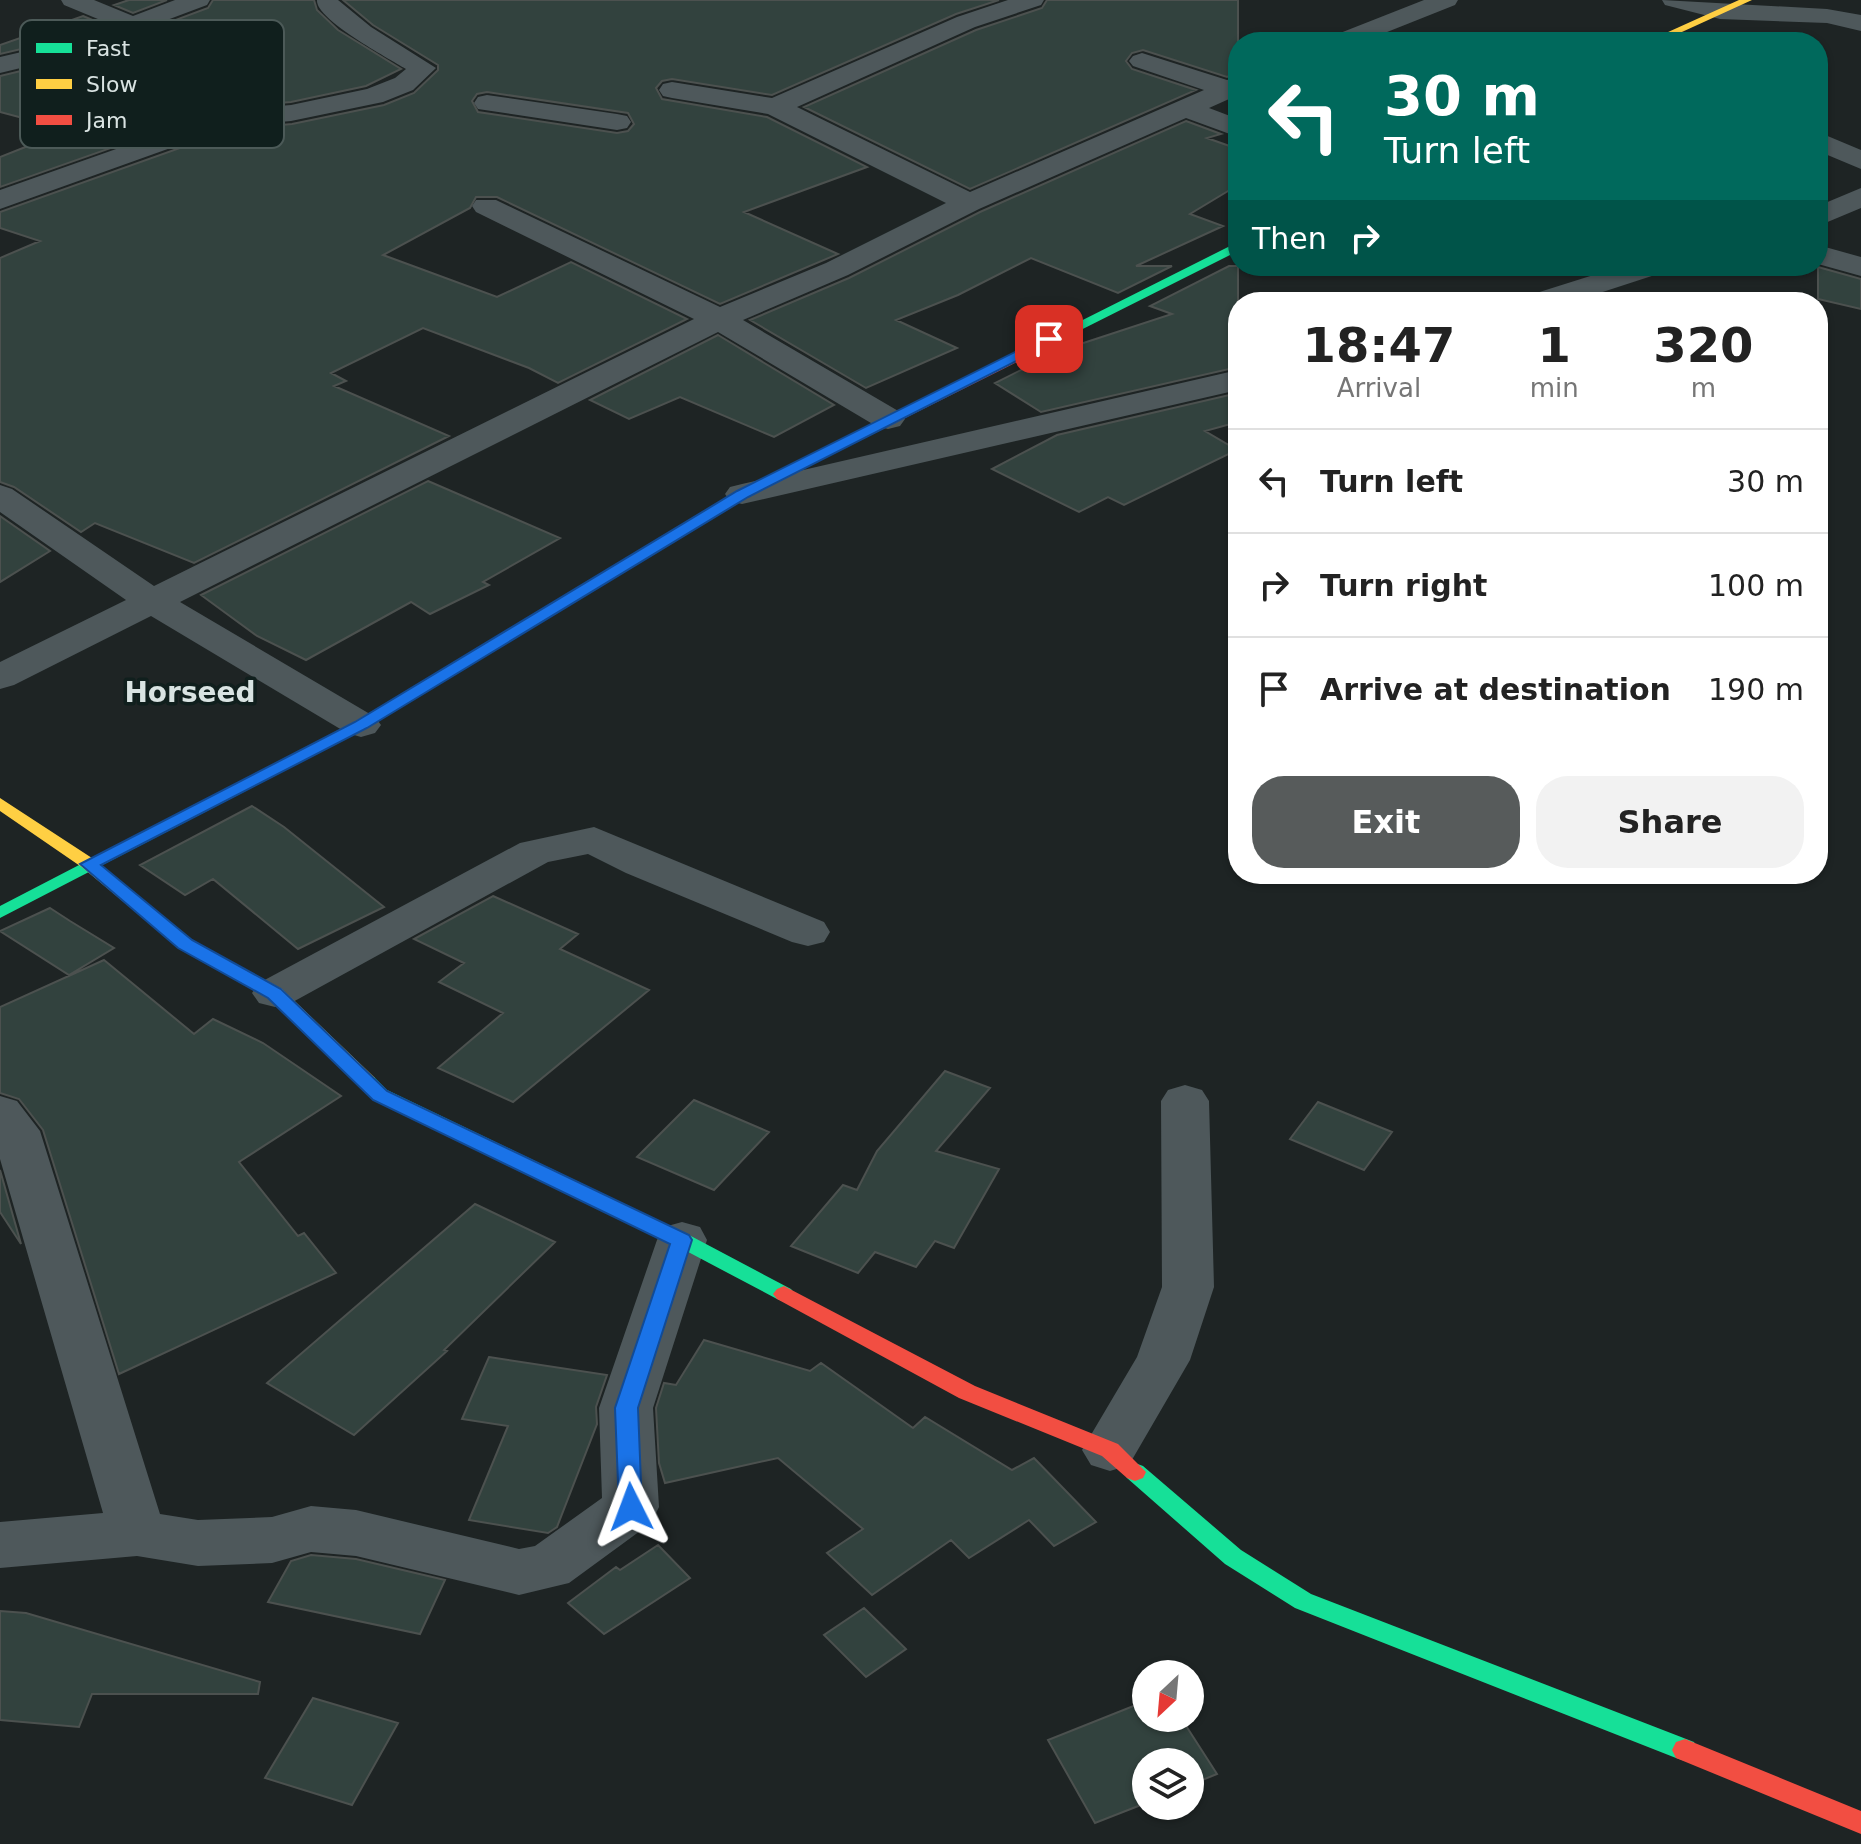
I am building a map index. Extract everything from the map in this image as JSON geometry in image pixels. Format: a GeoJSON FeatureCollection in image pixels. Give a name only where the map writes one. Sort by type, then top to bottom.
{"type":"FeatureCollection","features":[{"type":"Feature","properties":{"kind":"street"},"geometry":{"type":"LineString","coordinates":[[73,0],[122,20]]}},
{"type":"Feature","properties":{"kind":"street"},"geometry":{"type":"LineString","coordinates":[[138,20],[198,0]]}},
{"type":"Feature","properties":{"kind":"street"},"geometry":{"type":"LineString","coordinates":[[775,107],[966,22],[1032,0]]}},
{"type":"Feature","properties":{"kind":"street"},"geometry":{"type":"LineString","coordinates":[[1362,32],[1446,0]]}},
{"type":"Feature","properties":{"kind":"street"},"geometry":{"type":"LineString","coordinates":[[1674,0],[1720,12],[1827,16],[1861,23]]}},
{"type":"Feature","properties":{"kind":"street"},"geometry":{"type":"LineString","coordinates":[[1674,32],[1747,0]]}},
{"type":"Feature","properties":{"kind":"street"},"geometry":{"type":"LineString","coordinates":[[284,114],[374,96],[404,84],[423,68],[362,32],[327,3]]}},
{"type":"Feature","properties":{"kind":"street"},"geometry":{"type":"LineString","coordinates":[[1376,26],[1394,32]]}},
{"type":"Feature","properties":{"kind":"street"},"geometry":{"type":"LineString","coordinates":[[0,65],[20,60]]}},
{"type":"Feature","properties":{"kind":"street"},"geometry":{"type":"LineString","coordinates":[[1142,61],[1228,86]]}},
{"type":"Feature","properties":{"kind":"street"},"geometry":{"type":"LineString","coordinates":[[672,90],[775,107],[969,203]]}},
{"type":"Feature","properties":{"kind":"street"},"geometry":{"type":"LineString","coordinates":[[0,677],[719,319],[837,269],[969,203],[1228,90]]}},
{"type":"Feature","properties":{"kind":"street"},"geometry":{"type":"LineString","coordinates":[[487,103],[617,122]]}},
{"type":"Feature","properties":{"kind":"street"},"geometry":{"type":"LineString","coordinates":[[1189,109],[1228,125]]}},
{"type":"Feature","properties":{"kind":"street"},"geometry":{"type":"LineString","coordinates":[[1828,145],[1861,161]]}},
{"type":"Feature","properties":{"kind":"street"},"geometry":{"type":"LineString","coordinates":[[0,200],[145,148]]}},
{"type":"Feature","properties":{"kind":"street"},"geometry":{"type":"LineString","coordinates":[[1828,214],[1861,197]]}},
{"type":"Feature","properties":{"kind":"street"},"geometry":{"type":"LineString","coordinates":[[486,206],[719,319],[888,419]]}},
{"type":"Feature","properties":{"kind":"street"},"geometry":{"type":"LineString","coordinates":[[1828,215],[1861,216]]}},
{"type":"Feature","properties":{"kind":"street"},"geometry":{"type":"LineString","coordinates":[[0,913],[361,725],[742,494],[1228,251]]}},
{"type":"Feature","properties":{"kind":"street"},"geometry":{"type":"LineString","coordinates":[[1828,257],[1861,267]]}},
{"type":"Feature","properties":{"kind":"street"},"geometry":{"type":"LineString","coordinates":[[1572,292],[1622,276]]}},
{"type":"Feature","properties":{"kind":"street"},"geometry":{"type":"LineString","coordinates":[[742,494],[1228,382]]}},
{"type":"Feature","properties":{"kind":"street"},"geometry":{"type":"LineString","coordinates":[[0,496],[150,600],[361,725]]}},
{"type":"Feature","properties":{"kind":"street"},"geometry":{"type":"LineString","coordinates":[[0,803],[89,864],[185,944],[275,993],[380,1095],[682,1240],[967,1392],[1110,1450],[1233,1557],[1303,1601],[1574,1705],[1861,1823]]}},
{"type":"Feature","properties":{"kind":"street"},"geometry":{"type":"LineString","coordinates":[[275,993],[535,852],[594,840],[641,864],[808,932]]}},
{"type":"Feature","properties":{"kind":"street"},"geometry":{"type":"LineString","coordinates":[[1110,1450],[1163,1360],[1188,1287],[1185,1101]]}},
{"type":"Feature","properties":{"kind":"street"},"geometry":{"type":"LineString","coordinates":[[0,1112],[16,1131],[137,1533]]}},
{"type":"Feature","properties":{"kind":"street"},"geometry":{"type":"LineString","coordinates":[[0,1545],[137,1533],[198,1543],[272,1540],[311,1529],[356,1533],[519,1572],[549,1567],[631,1507],[626,1408],[682,1240]]}},
{"type":"Feature","properties":{"kind":"building"},"geometry":{"type":"Polygon","coordinates":[[[129,0],[167,0],[133,13],[114,5],[129,0]]]}},
{"type":"Feature","properties":{"kind":"building"},"geometry":{"type":"Polygon","coordinates":[[[213,0],[314,0],[317,10],[338,30],[401,69],[366,86],[284,103],[284,20],[176,20],[208,8],[213,0]]]}},
{"type":"Feature","properties":{"kind":"building"},"geometry":{"type":"Polygon","coordinates":[[[343,0],[999,0],[956,14],[772,95],[672,79],[662,81],[656,88],[662,99],[767,117],[867,167],[744,212],[838,254],[720,304],[497,197],[476,197],[470,208],[383,255],[497,297],[571,262],[687,319],[558,383],[529,368],[423,328],[331,373],[346,381],[334,386],[449,436],[194,563],[95,523],[81,532],[14,487],[0,482],[0,258],[40,241],[0,228],[0,212],[180,148],[284,148],[284,125],[384,105],[414,93],[438,70],[438,65],[373,25],[343,0]],[[487,92],[477,94],[472,101],[478,112],[617,133],[628,131],[634,124],[628,113],[487,92]]]}},
{"type":"Feature","properties":{"kind":"building"},"geometry":{"type":"Polygon","coordinates":[[[1047,0],[1238,0],[1238,32],[1228,32],[1228,77],[1143,50],[1132,53],[1126,61],[1132,69],[1196,90],[970,189],[804,107],[976,30],[1042,8],[1047,0]]]}},
{"type":"Feature","properties":{"kind":"building"},"geometry":{"type":"Polygon","coordinates":[[[83,16],[92,20],[72,20],[83,16]]]}},
{"type":"Feature","properties":{"kind":"building"},"geometry":{"type":"Polygon","coordinates":[[[20,38],[20,49],[0,54],[0,45],[20,38]]]}},
{"type":"Feature","properties":{"kind":"building"},"geometry":{"type":"Polygon","coordinates":[[[20,71],[20,117],[0,112],[0,76],[20,71]]]}},
{"type":"Feature","properties":{"kind":"building"},"geometry":{"type":"Polygon","coordinates":[[[1186,121],[1221,134],[1207,138],[1228,145],[1228,191],[1190,214],[1223,226],[1136,266],[1172,266],[1118,293],[1031,258],[958,295],[896,320],[957,348],[866,388],[750,320],[849,278],[980,212],[1186,121]]]}},
{"type":"Feature","properties":{"kind":"building"},"geometry":{"type":"Polygon","coordinates":[[[23,148],[111,148],[0,187],[0,157],[23,148]]]}},
{"type":"Feature","properties":{"kind":"building"},"geometry":{"type":"Polygon","coordinates":[[[1228,267],[1228,276],[1238,276],[1238,292],[1228,292],[1228,369],[1041,412],[995,383],[1059,351],[1172,314],[1150,306],[1228,267]]]}},
{"type":"Feature","properties":{"kind":"building"},"geometry":{"type":"Polygon","coordinates":[[[1828,270],[1861,279],[1861,309],[1828,301],[1828,292],[1818,292],[1818,276],[1828,276],[1828,270]]]}},
{"type":"Feature","properties":{"kind":"building"},"geometry":{"type":"Polygon","coordinates":[[[718,335],[834,405],[774,437],[680,397],[629,419],[590,400],[718,335]]]}},
{"type":"Feature","properties":{"kind":"building"},"geometry":{"type":"Polygon","coordinates":[[[1228,395],[1228,425],[1205,431],[1228,445],[1228,454],[1124,505],[1108,497],[1079,512],[992,469],[1057,435],[1228,395]]]}},
{"type":"Feature","properties":{"kind":"building"},"geometry":{"type":"Polygon","coordinates":[[[428,481],[560,538],[483,582],[489,585],[430,614],[411,602],[306,660],[257,636],[201,595],[428,481]]]}},
{"type":"Feature","properties":{"kind":"building"},"geometry":{"type":"Polygon","coordinates":[[[0,516],[50,551],[0,582],[0,516]]]}},
{"type":"Feature","properties":{"kind":"building"},"geometry":{"type":"Polygon","coordinates":[[[252,806],[284,827],[384,907],[298,949],[213,879],[185,895],[140,865],[252,806]]]}},
{"type":"Feature","properties":{"kind":"building"},"geometry":{"type":"Polygon","coordinates":[[[493,896],[578,934],[560,949],[649,990],[513,1102],[438,1068],[503,1013],[439,982],[464,963],[414,939],[493,896]]]}},
{"type":"Feature","properties":{"kind":"building"},"geometry":{"type":"Polygon","coordinates":[[[50,908],[114,948],[69,975],[0,931],[50,908]]]}},
{"type":"Feature","properties":{"kind":"building"},"geometry":{"type":"Polygon","coordinates":[[[104,960],[194,1034],[213,1019],[263,1043],[341,1096],[239,1162],[298,1236],[304,1233],[336,1273],[119,1374],[43,1130],[19,1099],[0,1093],[0,1007],[104,960]]]}},
{"type":"Feature","properties":{"kind":"building"},"geometry":{"type":"Polygon","coordinates":[[[945,1071],[990,1088],[936,1151],[999,1169],[954,1248],[935,1241],[916,1267],[875,1252],[858,1273],[791,1246],[843,1185],[857,1190],[877,1151],[945,1071]]]}},
{"type":"Feature","properties":{"kind":"building"},"geometry":{"type":"Polygon","coordinates":[[[694,1100],[769,1132],[714,1190],[637,1157],[694,1100]]]}},
{"type":"Feature","properties":{"kind":"building"},"geometry":{"type":"Polygon","coordinates":[[[1318,1102],[1392,1132],[1364,1170],[1290,1139],[1318,1102]]]}},
{"type":"Feature","properties":{"kind":"building"},"geometry":{"type":"Polygon","coordinates":[[[0,1170],[21,1244],[0,1212],[0,1170]]]}},
{"type":"Feature","properties":{"kind":"building"},"geometry":{"type":"Polygon","coordinates":[[[475,1204],[555,1242],[444,1350],[447,1351],[354,1435],[267,1383],[475,1204]]]}},
{"type":"Feature","properties":{"kind":"building"},"geometry":{"type":"Polygon","coordinates":[[[704,1340],[810,1371],[821,1363],[913,1428],[925,1417],[1012,1470],[1034,1458],[1096,1522],[1054,1546],[1029,1520],[969,1558],[951,1540],[872,1595],[827,1553],[863,1529],[778,1458],[665,1483],[659,1463],[656,1408],[664,1383],[676,1385],[704,1340]]]}},
{"type":"Feature","properties":{"kind":"building"},"geometry":{"type":"Polygon","coordinates":[[[489,1357],[607,1375],[596,1407],[597,1424],[557,1527],[548,1533],[469,1520],[508,1426],[462,1419],[489,1357]]]}},
{"type":"Feature","properties":{"kind":"building"},"geometry":{"type":"Polygon","coordinates":[[[658,1545],[690,1578],[604,1634],[568,1603],[616,1567],[620,1570],[658,1545]]]}},
{"type":"Feature","properties":{"kind":"building"},"geometry":{"type":"Polygon","coordinates":[[[311,1555],[356,1559],[445,1580],[420,1634],[268,1602],[291,1561],[311,1555]]]}},
{"type":"Feature","properties":{"kind":"building"},"geometry":{"type":"Polygon","coordinates":[[[864,1608],[906,1649],[866,1677],[824,1635],[864,1608]]]}},
{"type":"Feature","properties":{"kind":"building"},"geometry":{"type":"Polygon","coordinates":[[[0,1611],[26,1613],[260,1682],[258,1694],[92,1694],[79,1727],[0,1720],[0,1611]]]}},
{"type":"Feature","properties":{"kind":"building"},"geometry":{"type":"Polygon","coordinates":[[[313,1698],[398,1723],[352,1805],[265,1778],[313,1698]]]}},
{"type":"Feature","properties":{"kind":"building"},"geometry":{"type":"Polygon","coordinates":[[[1132,1707],[1132,1732],[1190,1732],[1200,1748],[1132,1748],[1132,1808],[1095,1823],[1048,1740],[1132,1707]]]}},
{"type":"Feature","properties":{"kind":"building"},"geometry":{"type":"Polygon","coordinates":[[[1204,1754],[1217,1774],[1204,1779],[1204,1754]]]}},
{"type":"Feature","properties":{"kind":"traffic: fast"},"geometry":{"type":"LineString","coordinates":[[1024,353],[1228,251]]}},
{"type":"Feature","properties":{"kind":"traffic: fast"},"geometry":{"type":"LineString","coordinates":[[0,913],[361,725],[558,605]]}},
{"type":"Feature","properties":{"kind":"traffic: fast"},"geometry":{"type":"LineString","coordinates":[[367,1082],[380,1095],[682,1240],[784,1294]]}},
{"type":"Feature","properties":{"kind":"traffic: fast"},"geometry":{"type":"LineString","coordinates":[[1135,1472],[1233,1557],[1303,1601],[1685,1750]]}},
{"type":"Feature","properties":{"kind":"traffic: slow"},"geometry":{"type":"LineString","coordinates":[[1674,32],[1747,0]]}},
{"type":"Feature","properties":{"kind":"traffic: slow"},"geometry":{"type":"LineString","coordinates":[[0,803],[89,864],[185,944],[275,993],[367,1082]]}},
{"type":"Feature","properties":{"kind":"traffic: jam"},"geometry":{"type":"LineString","coordinates":[[558,605],[742,494],[1024,353]]}},
{"type":"Feature","properties":{"kind":"traffic: jam"},"geometry":{"type":"LineString","coordinates":[[784,1294],[967,1392],[1110,1450],[1135,1472]]}},
{"type":"Feature","properties":{"kind":"traffic: jam"},"geometry":{"type":"LineString","coordinates":[[1685,1750],[1861,1823]]}},
{"type":"Feature","properties":{"kind":"district","name":"Horseed"},"geometry":{"type":"Point","coordinates":[190,692]}},
{"type":"Feature","properties":{"kind":"route"},"geometry":{"type":"LineString","coordinates":[[631,1507],[626,1408],[682,1240],[380,1095],[275,993],[185,944],[89,864],[361,725],[742,494],[1049,339]]}}]}
